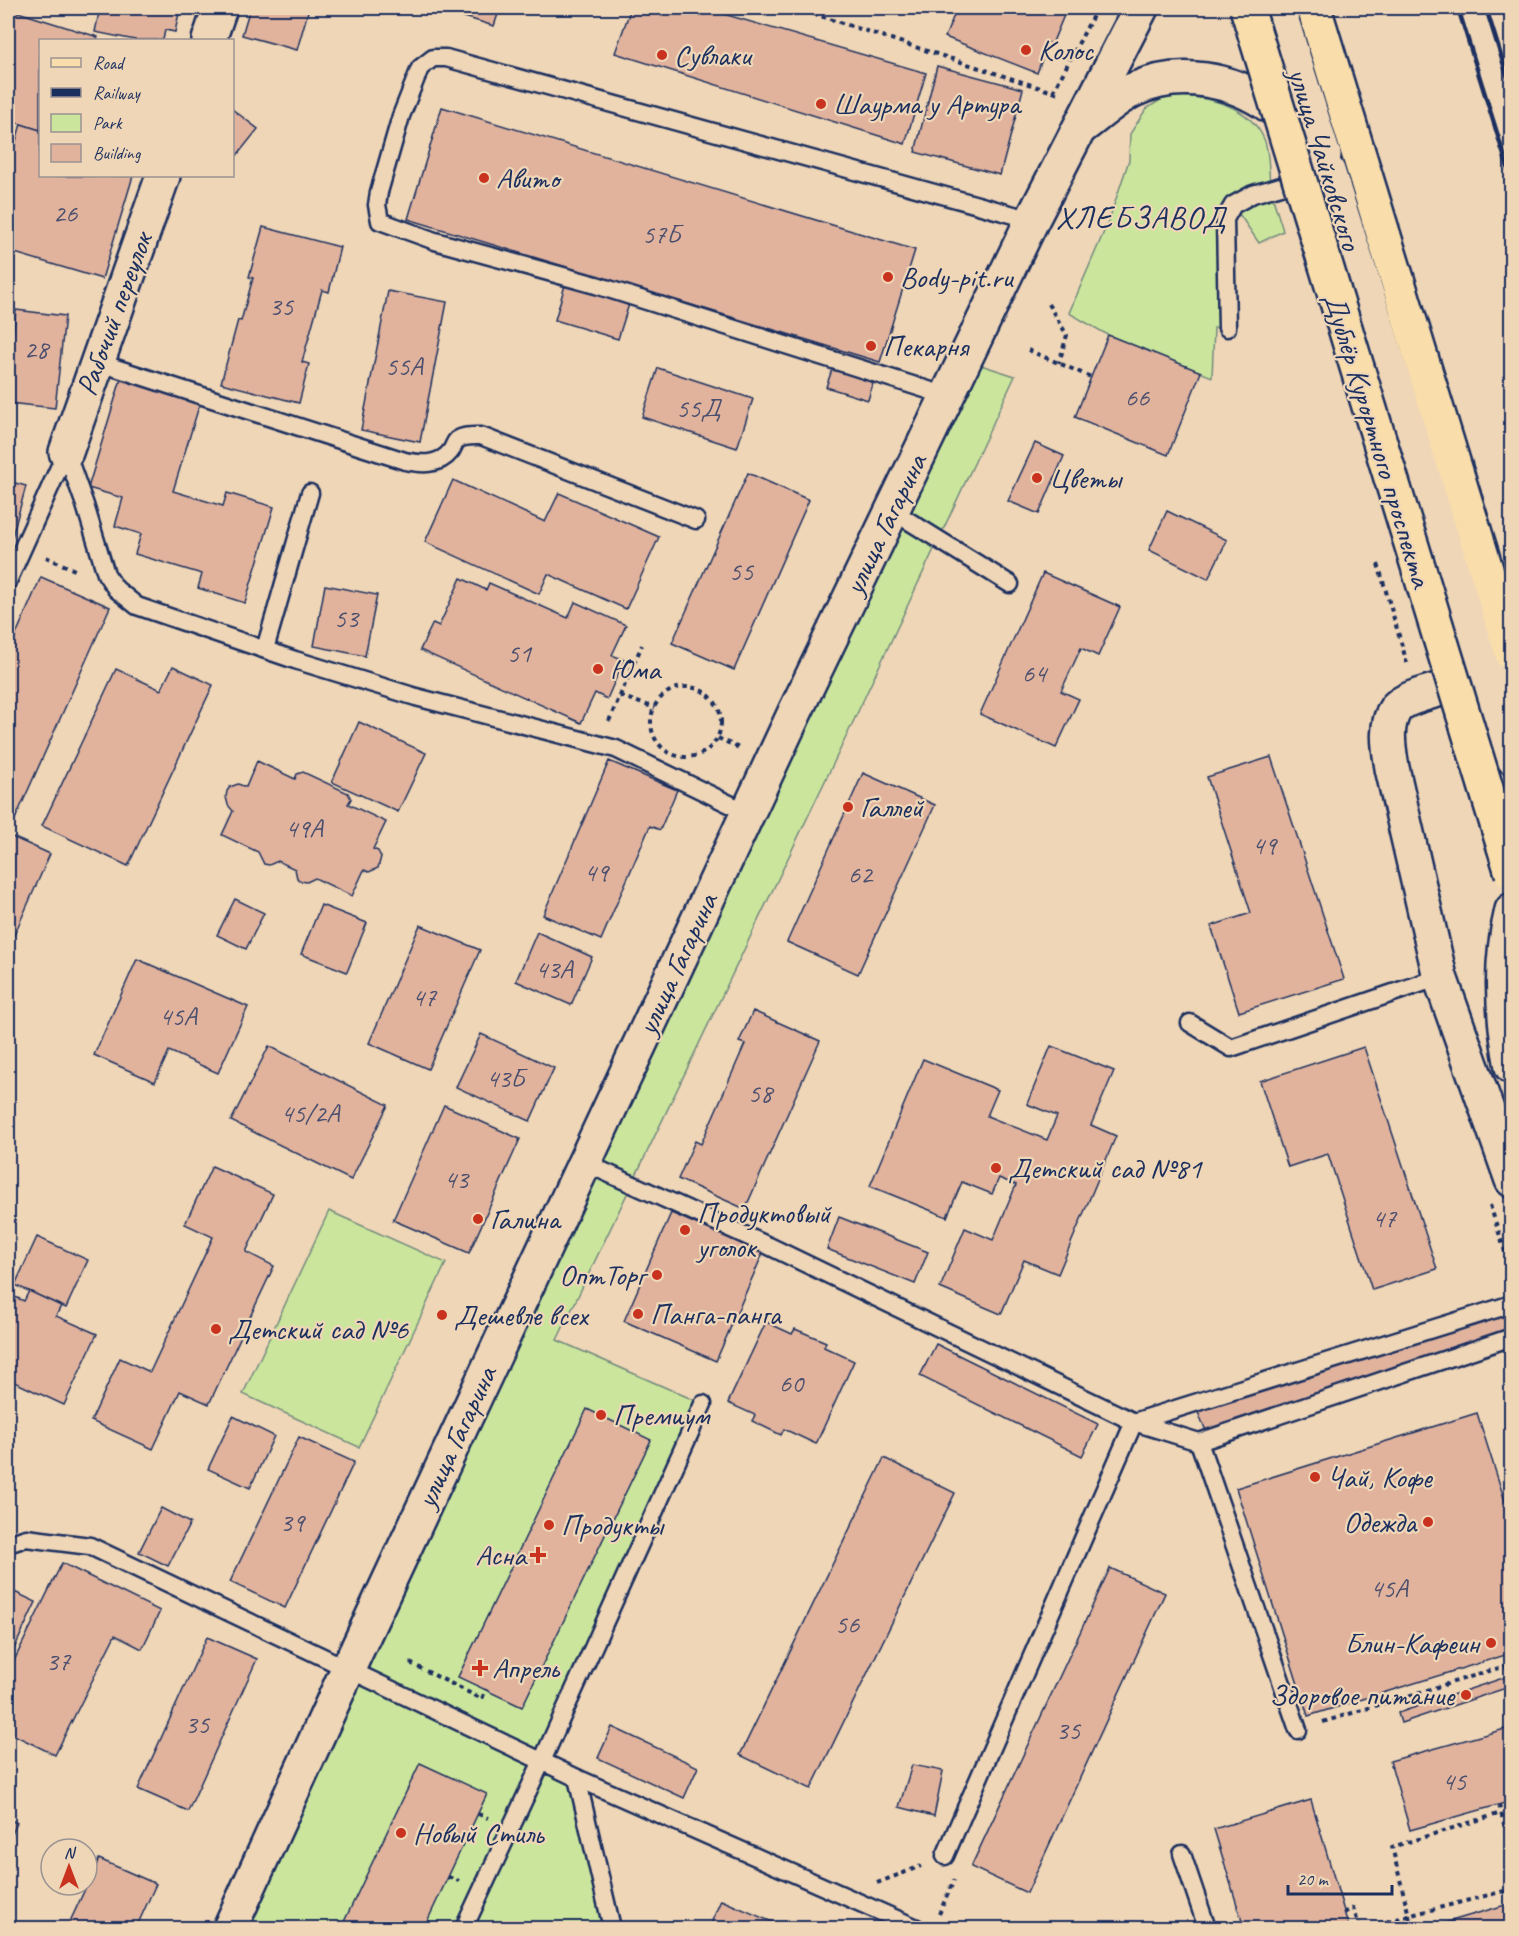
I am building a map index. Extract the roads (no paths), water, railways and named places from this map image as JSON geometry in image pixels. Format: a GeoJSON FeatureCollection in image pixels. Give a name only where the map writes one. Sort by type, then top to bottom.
{"type":"FeatureCollection","features":[{"type":"Feature","properties":{"kind":"main road","name":"Дублёр Курортного проспекта"},"geometry":{"type":"LineString","coordinates":[[1247,8],[1512,873]]}},
{"type":"Feature","properties":{"kind":"main road"},"geometry":{"type":"LineString","coordinates":[[1314,8],[1512,654]]}},
{"type":"Feature","properties":{"kind":"street"},"geometry":{"type":"LineString","coordinates":[[208,39],[220,8]]}},
{"type":"Feature","properties":{"kind":"street"},"geometry":{"type":"LineString","coordinates":[[1136,18],[1155,8]]}},
{"type":"Feature","properties":{"kind":"street","name":"улица Чайковского"},"geometry":{"type":"LineString","coordinates":[[1278,8],[1512,757]]}},
{"type":"Feature","properties":{"kind":"street","name":"улица Гагарина"},"geometry":{"type":"LineString","coordinates":[[230,1929],[583,1162],[891,510],[1032,220],[1136,18]]}},
{"type":"Feature","properties":{"kind":"street"},"geometry":{"type":"LineString","coordinates":[[1085,117],[1131,91],[1158,81],[1193,78],[1230,84],[1273,108],[1326,163]]}},
{"type":"Feature","properties":{"kind":"street","name":"Рабочий переулок"},"geometry":{"type":"LineString","coordinates":[[66,452],[163,177]]}},
{"type":"Feature","properties":{"kind":"street"},"geometry":{"type":"LineString","coordinates":[[1488,677],[1409,699],[1396,708],[1390,723],[1388,744],[1440,977],[1512,1180]]}},
{"type":"Feature","properties":{"kind":"street"},"geometry":{"type":"LineString","coordinates":[[1512,910],[1506,934],[1503,966],[1505,1024],[1512,1067]]}},
{"type":"Feature","properties":{"kind":"lane"},"geometry":{"type":"LineString","coordinates":[[947,396],[596,285],[435,241],[380,221],[377,205],[379,192],[401,116],[420,68],[433,58],[446,58],[1032,220]]}},
{"type":"Feature","properties":{"kind":"lane"},"geometry":{"type":"LineString","coordinates":[[1227,328],[1225,219],[1233,205],[1252,194],[1326,163]]}},
{"type":"Feature","properties":{"kind":"lane"},"geometry":{"type":"LineString","coordinates":[[97,362],[405,462],[423,464],[438,462],[449,454],[456,441],[468,436],[480,436],[696,520]]}},
{"type":"Feature","properties":{"kind":"lane"},"geometry":{"type":"LineString","coordinates":[[8,581],[66,452]]}},
{"type":"Feature","properties":{"kind":"lane"},"geometry":{"type":"LineString","coordinates":[[66,452],[106,574],[116,589],[137,606],[416,697],[616,749],[748,813]]}},
{"type":"Feature","properties":{"kind":"lane"},"geometry":{"type":"LineString","coordinates":[[265,649],[310,493]]}},
{"type":"Feature","properties":{"kind":"lane"},"geometry":{"type":"LineString","coordinates":[[891,510],[1011,584]]}},
{"type":"Feature","properties":{"kind":"lane"},"geometry":{"type":"LineString","coordinates":[[1190,1023],[1231,1048],[1440,977]]}},
{"type":"Feature","properties":{"kind":"lane"},"geometry":{"type":"LineString","coordinates":[[583,1162],[769,1246],[1134,1422],[1199,1442],[1512,1337]]}},
{"type":"Feature","properties":{"kind":"lane"},"geometry":{"type":"LineString","coordinates":[[945,1856],[1134,1422],[1512,1304]]}},
{"type":"Feature","properties":{"kind":"lane"},"geometry":{"type":"LineString","coordinates":[[464,1929],[703,1404]]}},
{"type":"Feature","properties":{"kind":"lane"},"geometry":{"type":"LineString","coordinates":[[1199,1442],[1298,1730]]}},
{"type":"Feature","properties":{"kind":"lane"},"geometry":{"type":"LineString","coordinates":[[8,1544],[26,1538],[90,1546],[577,1778],[917,1929]]}},
{"type":"Feature","properties":{"kind":"lane"},"geometry":{"type":"LineString","coordinates":[[577,1778],[612,1929]]}},
{"type":"Feature","properties":{"kind":"lane"},"geometry":{"type":"LineString","coordinates":[[1182,1854],[1207,1929]]}},
{"type":"Feature","properties":{"kind":"railway"},"geometry":{"type":"LineString","coordinates":[[1458,8],[1512,181]]}},
{"type":"Feature","properties":{"kind":"railway"},"geometry":{"type":"LineString","coordinates":[[1486,8],[1512,91]]}},
{"type":"Feature","properties":{"kind":"place","name":"Колос"},"geometry":{"type":"Point","coordinates":[1026,50]}},
{"type":"Feature","properties":{"kind":"place","name":"Сувлаки"},"geometry":{"type":"Point","coordinates":[662,55]}},
{"type":"Feature","properties":{"kind":"place","name":"Шаурма у Артура"},"geometry":{"type":"Point","coordinates":[821,104]}},
{"type":"Feature","properties":{"kind":"place","name":"Авито"},"geometry":{"type":"Point","coordinates":[484,178]}},
{"type":"Feature","properties":{"kind":"place","name":"Body-pit.ru"},"geometry":{"type":"Point","coordinates":[888,277]}},
{"type":"Feature","properties":{"kind":"place","name":"Пекарня"},"geometry":{"type":"Point","coordinates":[871,346]}},
{"type":"Feature","properties":{"kind":"place","name":"Цветы"},"geometry":{"type":"Point","coordinates":[1037,478]}},
{"type":"Feature","properties":{"kind":"place","name":"Юма"},"geometry":{"type":"Point","coordinates":[598,669]}},
{"type":"Feature","properties":{"kind":"place","name":"Галлей"},"geometry":{"type":"Point","coordinates":[848,807]}},
{"type":"Feature","properties":{"kind":"place","name":"Детский сад №81"},"geometry":{"type":"Point","coordinates":[996,1168]}},
{"type":"Feature","properties":{"kind":"place","name":"Галина"},"geometry":{"type":"Point","coordinates":[478,1219]}},
{"type":"Feature","properties":{"kind":"place","name":"Продуктовый уголок"},"geometry":{"type":"Point","coordinates":[685,1230]}},
{"type":"Feature","properties":{"kind":"place","name":"ОптТорг"},"geometry":{"type":"Point","coordinates":[657,1275]}},
{"type":"Feature","properties":{"kind":"place","name":"Панга-панга"},"geometry":{"type":"Point","coordinates":[638,1314]}},
{"type":"Feature","properties":{"kind":"place","name":"Дешевле всех"},"geometry":{"type":"Point","coordinates":[442,1315]}},
{"type":"Feature","properties":{"kind":"place","name":"Детский сад №6"},"geometry":{"type":"Point","coordinates":[216,1329]}},
{"type":"Feature","properties":{"kind":"place","name":"Премиум"},"geometry":{"type":"Point","coordinates":[601,1415]}},
{"type":"Feature","properties":{"kind":"place","name":"Чай, Кофе"},"geometry":{"type":"Point","coordinates":[1315,1477]}},
{"type":"Feature","properties":{"kind":"place","name":"Одежда"},"geometry":{"type":"Point","coordinates":[1428,1522]}},
{"type":"Feature","properties":{"kind":"place","name":"Продукты"},"geometry":{"type":"Point","coordinates":[549,1525]}},
{"type":"Feature","properties":{"kind":"place","name":"Асна"},"geometry":{"type":"Point","coordinates":[538,1555]}},
{"type":"Feature","properties":{"kind":"place","name":"Блин-Кафеин"},"geometry":{"type":"Point","coordinates":[1491,1643]}},
{"type":"Feature","properties":{"kind":"place","name":"Апрель"},"geometry":{"type":"Point","coordinates":[480,1668]}},
{"type":"Feature","properties":{"kind":"place","name":"Здоровое питание"},"geometry":{"type":"Point","coordinates":[1466,1695]}},
{"type":"Feature","properties":{"kind":"place","name":"Новый Стиль"},"geometry":{"type":"Point","coordinates":[401,1833]}},
{"type":"Feature","properties":{"kind":"district","name":"ХЛЕБЗАВОД"},"geometry":{"type":"Point","coordinates":[1141,217]}}]}
